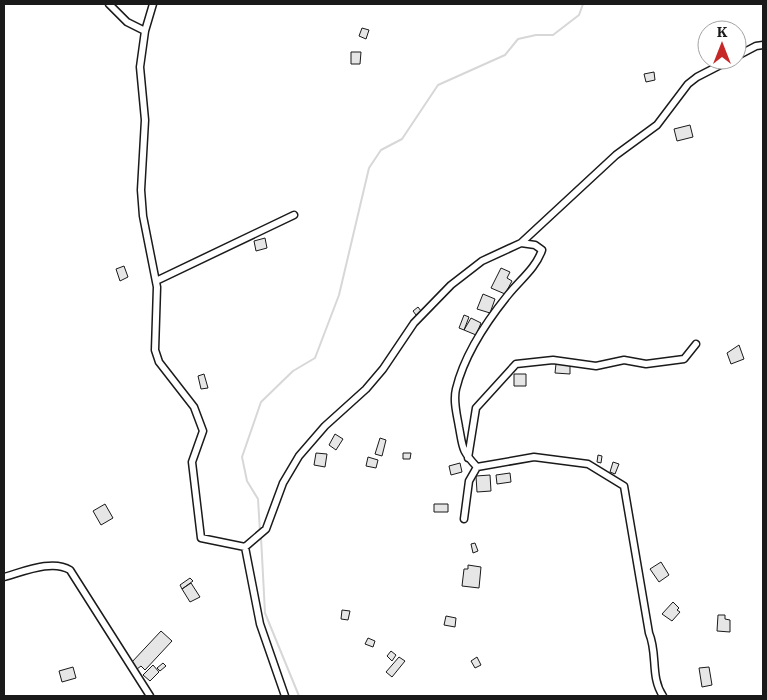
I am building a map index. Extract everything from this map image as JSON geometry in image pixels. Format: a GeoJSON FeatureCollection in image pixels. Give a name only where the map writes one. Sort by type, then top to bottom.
{"type":"FeatureCollection","features":[{"type":"Feature","properties":{"kind":"street"},"geometry":{"type":"LineString","coordinates":[[109,4],[127,22],[145,31]]}},
{"type":"Feature","properties":{"kind":"street"},"geometry":{"type":"LineString","coordinates":[[153,4],[145,31],[140,67],[145,120],[141,190],[143,216],[156,281],[158,316],[155,350],[159,362],[194,407],[203,431],[192,462],[201,538],[245,547]]}},
{"type":"Feature","properties":{"kind":"street"},"geometry":{"type":"LineString","coordinates":[[747,51],[763,45]]}},
{"type":"Feature","properties":{"kind":"street"},"geometry":{"type":"LineString","coordinates":[[245,547],[265,530],[283,483],[299,456],[325,426],[366,389],[383,369],[414,322],[451,285],[482,261],[521,243],[616,155],[657,125],[688,84],[711,70]]}},
{"type":"Feature","properties":{"kind":"street"},"geometry":{"type":"LineString","coordinates":[[156,281],[294,215]]}},
{"type":"Feature","properties":{"kind":"street"},"geometry":{"type":"LineString","coordinates":[[477,467],[463,452],[456,412],[456,390],[465,365],[490,320],[508,295],[538,263],[542,250],[535,245],[521,243]]}},
{"type":"Feature","properties":{"kind":"street"},"geometry":{"type":"LineString","coordinates":[[468,458],[476,408],[516,364],[553,360],[596,366],[624,360],[646,364],[684,360],[696,344]]}},
{"type":"Feature","properties":{"kind":"street"},"geometry":{"type":"LineString","coordinates":[[477,467],[534,457],[588,464],[624,486],[649,633],[654,644],[654,674],[663,696]]}},
{"type":"Feature","properties":{"kind":"street"},"geometry":{"type":"LineString","coordinates":[[464,519],[469,482],[477,467]]}},
{"type":"Feature","properties":{"kind":"street"},"geometry":{"type":"LineString","coordinates":[[245,547],[260,624],[285,696]]}},
{"type":"Feature","properties":{"kind":"street"},"geometry":{"type":"LineString","coordinates":[[4,577],[51,565],[63,565],[70,570],[150,696]]}},
{"type":"Feature","properties":{"kind":"building"},"geometry":{"type":"Polygon","coordinates":[[[362,28],[369,30],[366,39],[359,36],[362,28]]]}},
{"type":"Feature","properties":{"kind":"building"},"geometry":{"type":"Polygon","coordinates":[[[351,52],[361,52],[360,64],[351,64],[351,52]]]}},
{"type":"Feature","properties":{"kind":"building"},"geometry":{"type":"Polygon","coordinates":[[[654,72],[655,80],[646,82],[644,74],[654,72]]]}},
{"type":"Feature","properties":{"kind":"building"},"geometry":{"type":"Polygon","coordinates":[[[690,125],[693,137],[677,141],[674,129],[690,125]]]}},
{"type":"Feature","properties":{"kind":"building"},"geometry":{"type":"Polygon","coordinates":[[[265,238],[267,248],[256,251],[254,241],[265,238]]]}},
{"type":"Feature","properties":{"kind":"building"},"geometry":{"type":"Polygon","coordinates":[[[124,266],[128,277],[120,281],[116,269],[124,266]]]}},
{"type":"Feature","properties":{"kind":"building"},"geometry":{"type":"Polygon","coordinates":[[[501,268],[510,272],[507,278],[512,281],[505,294],[491,288],[501,268]]]}},
{"type":"Feature","properties":{"kind":"building"},"geometry":{"type":"Polygon","coordinates":[[[483,294],[495,299],[490,313],[477,309],[483,294]]]}},
{"type":"Feature","properties":{"kind":"building"},"geometry":{"type":"Polygon","coordinates":[[[418,307],[421,311],[416,315],[413,311],[418,307]]]}},
{"type":"Feature","properties":{"kind":"building"},"geometry":{"type":"Polygon","coordinates":[[[464,315],[469,317],[464,330],[459,328],[464,315]]]}},
{"type":"Feature","properties":{"kind":"building"},"geometry":{"type":"Polygon","coordinates":[[[471,318],[481,323],[476,335],[464,330],[471,318]]]}},
{"type":"Feature","properties":{"kind":"building"},"geometry":{"type":"Polygon","coordinates":[[[739,345],[744,359],[731,364],[727,353],[739,345]]]}},
{"type":"Feature","properties":{"kind":"building"},"geometry":{"type":"Polygon","coordinates":[[[556,364],[570,364],[570,374],[555,373],[556,364]]]}},
{"type":"Feature","properties":{"kind":"building"},"geometry":{"type":"Polygon","coordinates":[[[204,374],[208,388],[201,389],[198,376],[204,374]]]}},
{"type":"Feature","properties":{"kind":"building"},"geometry":{"type":"Polygon","coordinates":[[[514,374],[526,374],[526,386],[514,386],[514,374]]]}},
{"type":"Feature","properties":{"kind":"building"},"geometry":{"type":"Polygon","coordinates":[[[335,434],[343,439],[336,450],[329,445],[335,434]]]}},
{"type":"Feature","properties":{"kind":"building"},"geometry":{"type":"Polygon","coordinates":[[[380,438],[386,440],[382,456],[375,454],[380,438]]]}},
{"type":"Feature","properties":{"kind":"building"},"geometry":{"type":"Polygon","coordinates":[[[316,453],[327,454],[325,467],[314,465],[316,453]]]}},
{"type":"Feature","properties":{"kind":"building"},"geometry":{"type":"Polygon","coordinates":[[[403,453],[411,453],[410,459],[403,459],[403,453]]]}},
{"type":"Feature","properties":{"kind":"building"},"geometry":{"type":"Polygon","coordinates":[[[598,455],[602,456],[601,463],[597,462],[598,455]]]}},
{"type":"Feature","properties":{"kind":"building"},"geometry":{"type":"Polygon","coordinates":[[[368,457],[378,460],[376,468],[366,466],[368,457]]]}},
{"type":"Feature","properties":{"kind":"building"},"geometry":{"type":"Polygon","coordinates":[[[613,462],[619,464],[615,474],[610,472],[613,462]]]}},
{"type":"Feature","properties":{"kind":"building"},"geometry":{"type":"Polygon","coordinates":[[[460,463],[462,472],[451,475],[449,466],[460,463]]]}},
{"type":"Feature","properties":{"kind":"building"},"geometry":{"type":"Polygon","coordinates":[[[510,473],[511,482],[497,484],[496,475],[510,473]]]}},
{"type":"Feature","properties":{"kind":"building"},"geometry":{"type":"Polygon","coordinates":[[[490,475],[491,491],[477,492],[476,476],[490,475]]]}},
{"type":"Feature","properties":{"kind":"building"},"geometry":{"type":"Polygon","coordinates":[[[105,504],[113,518],[101,525],[93,511],[105,504]]]}},
{"type":"Feature","properties":{"kind":"building"},"geometry":{"type":"Polygon","coordinates":[[[434,504],[448,504],[448,512],[434,512],[434,504]]]}},
{"type":"Feature","properties":{"kind":"building"},"geometry":{"type":"Polygon","coordinates":[[[475,543],[478,551],[473,553],[471,544],[475,543]]]}},
{"type":"Feature","properties":{"kind":"building"},"geometry":{"type":"Polygon","coordinates":[[[661,562],[669,575],[659,582],[650,569],[661,562]]]}},
{"type":"Feature","properties":{"kind":"building"},"geometry":{"type":"Polygon","coordinates":[[[468,565],[481,567],[479,588],[462,586],[464,569],[468,569],[468,565]]]}},
{"type":"Feature","properties":{"kind":"building"},"geometry":{"type":"Polygon","coordinates":[[[190,578],[193,581],[182,589],[180,585],[190,578]]]}},
{"type":"Feature","properties":{"kind":"building"},"geometry":{"type":"Polygon","coordinates":[[[191,583],[200,597],[190,602],[182,589],[191,583]]]}},
{"type":"Feature","properties":{"kind":"building"},"geometry":{"type":"Polygon","coordinates":[[[673,602],[680,612],[672,621],[662,614],[673,602]]]}},
{"type":"Feature","properties":{"kind":"building"},"geometry":{"type":"Polygon","coordinates":[[[342,610],[350,611],[348,620],[341,619],[342,610]]]}},
{"type":"Feature","properties":{"kind":"building"},"geometry":{"type":"Polygon","coordinates":[[[718,615],[725,615],[725,619],[730,620],[730,632],[717,631],[718,615]]]}},
{"type":"Feature","properties":{"kind":"building"},"geometry":{"type":"Polygon","coordinates":[[[446,616],[456,618],[455,627],[444,625],[446,616]]]}},
{"type":"Feature","properties":{"kind":"building"},"geometry":{"type":"Polygon","coordinates":[[[161,631],[172,641],[145,670],[141,666],[137,669],[131,663],[161,631]]]}},
{"type":"Feature","properties":{"kind":"building"},"geometry":{"type":"Polygon","coordinates":[[[368,638],[375,641],[373,647],[365,644],[368,638]]]}},
{"type":"Feature","properties":{"kind":"building"},"geometry":{"type":"Polygon","coordinates":[[[391,651],[396,655],[392,661],[387,656],[391,651]]]}},
{"type":"Feature","properties":{"kind":"building"},"geometry":{"type":"Polygon","coordinates":[[[399,657],[405,661],[392,677],[386,672],[399,657]]]}},
{"type":"Feature","properties":{"kind":"building"},"geometry":{"type":"Polygon","coordinates":[[[477,657],[481,665],[475,668],[471,661],[477,657]]]}},
{"type":"Feature","properties":{"kind":"building"},"geometry":{"type":"Polygon","coordinates":[[[163,663],[166,666],[160,671],[157,668],[163,663]]]}},
{"type":"Feature","properties":{"kind":"building"},"geometry":{"type":"Polygon","coordinates":[[[153,665],[159,672],[150,681],[143,675],[153,665]]]}},
{"type":"Feature","properties":{"kind":"building"},"geometry":{"type":"Polygon","coordinates":[[[73,667],[76,678],[62,682],[59,671],[73,667]]]}},
{"type":"Feature","properties":{"kind":"building"},"geometry":{"type":"Polygon","coordinates":[[[709,667],[712,685],[702,687],[699,668],[709,667]]]}},
{"type":"Feature","properties":{"kind":"waterway"},"geometry":{"type":"LineString","coordinates":[[260,532],[258,499],[247,481],[242,457],[261,402],[293,371],[315,358],[339,295],[369,168],[381,150],[402,139],[438,85],[505,55],[518,39],[536,35],[553,35],[579,15],[583,4]]}},
{"type":"Feature","properties":{"kind":"waterway"},"geometry":{"type":"LineString","coordinates":[[261,537],[265,613],[299,696]]}}]}
